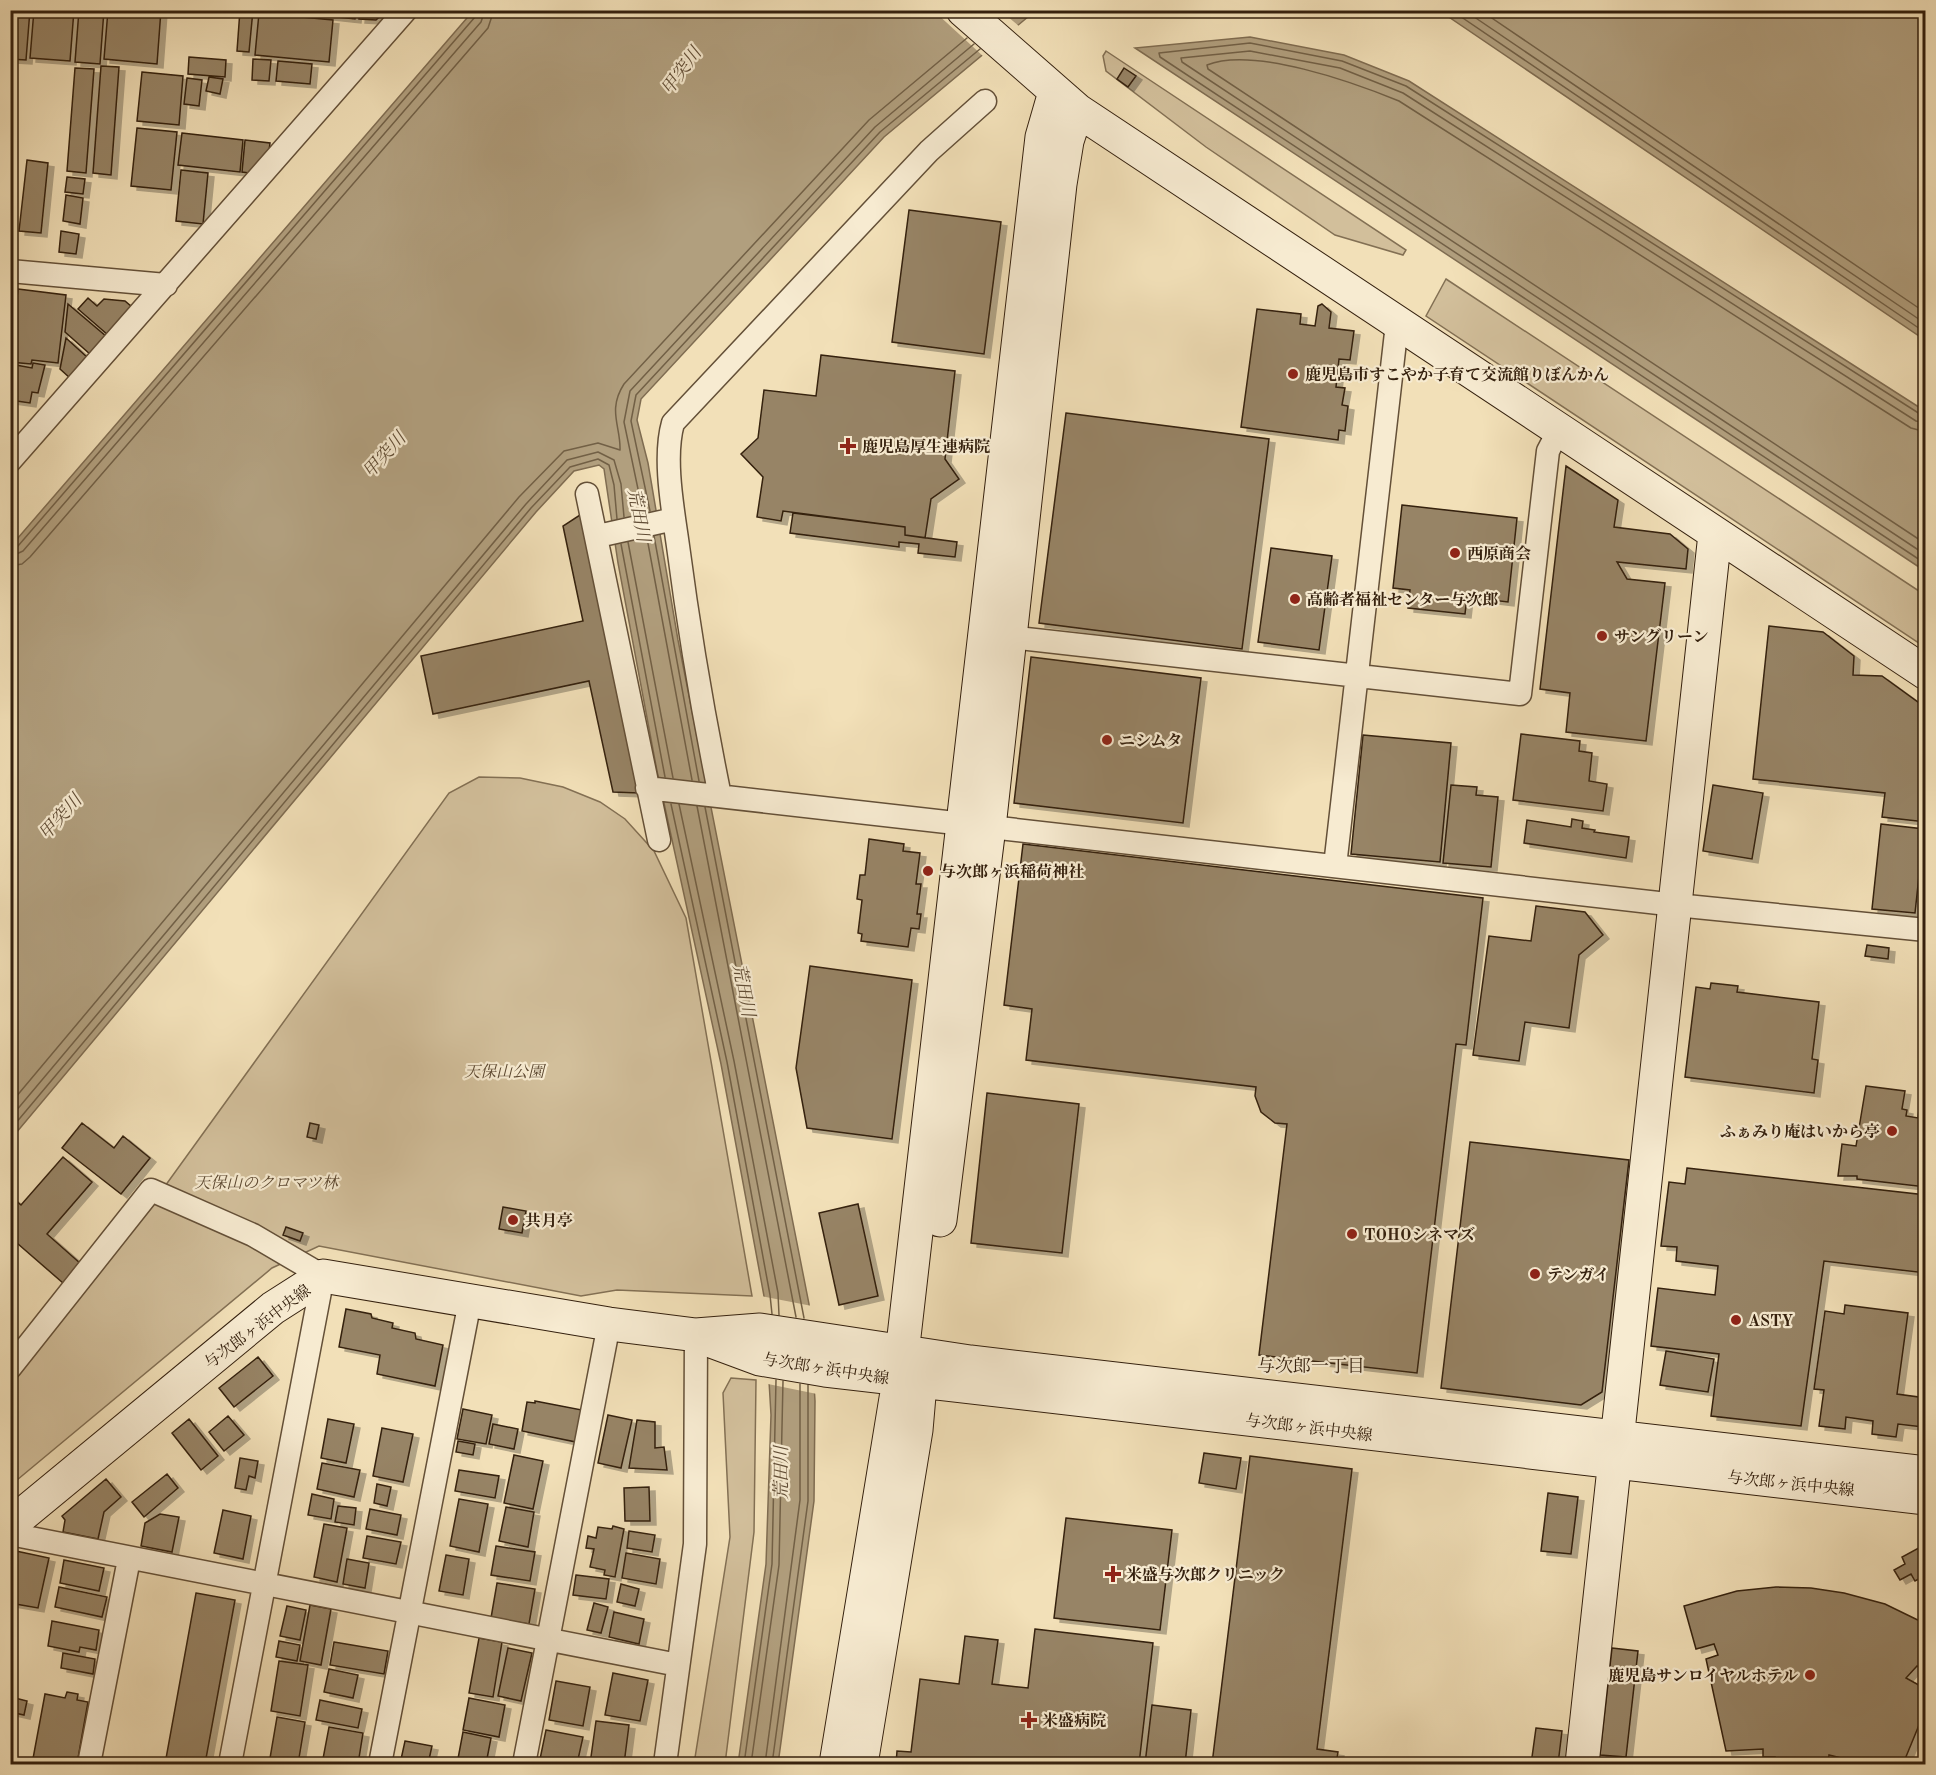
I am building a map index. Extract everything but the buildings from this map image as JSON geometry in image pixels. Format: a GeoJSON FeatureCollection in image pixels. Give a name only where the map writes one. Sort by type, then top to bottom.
{"type":"FeatureCollection","features":[{"type":"Feature","properties":{"kind":"street"},"geometry":{"type":"LineString","coordinates":[[10,461],[406,10]]}},
{"type":"Feature","properties":{"kind":"street"},"geometry":{"type":"LineString","coordinates":[[963,10],[1066,101],[1397,324],[1926,674]]}},
{"type":"Feature","properties":{"kind":"street"},"geometry":{"type":"LineString","coordinates":[[715,795],[670,520],[669,439],[673,423],[929,151],[985,101]]}},
{"type":"Feature","properties":{"kind":"street"},"geometry":{"type":"LineString","coordinates":[[836,1764],[855,1724],[916,1430],[911,1367],[976,826],[1024,396],[1067,141],[1066,101]]}},
{"type":"Feature","properties":{"kind":"street"},"geometry":{"type":"LineString","coordinates":[[10,271],[166,285]]}},
{"type":"Feature","properties":{"kind":"street"},"geometry":{"type":"LineString","coordinates":[[1335,866],[1397,324]]}},
{"type":"Feature","properties":{"kind":"street"},"geometry":{"type":"LineString","coordinates":[[996,635],[1520,694],[1548,451],[1559,430]]}},
{"type":"Feature","properties":{"kind":"street"},"geometry":{"type":"LineString","coordinates":[[587,494],[602,535],[653,788],[659,840]]}},
{"type":"Feature","properties":{"kind":"street"},"geometry":{"type":"LineString","coordinates":[[602,535],[670,520]]}},
{"type":"Feature","properties":{"kind":"street"},"geometry":{"type":"LineString","coordinates":[[1582,1764],[1715,534]]}},
{"type":"Feature","properties":{"kind":"street"},"geometry":{"type":"LineString","coordinates":[[653,788],[1676,905],[1926,930]]}},
{"type":"Feature","properties":{"kind":"street"},"geometry":{"type":"LineString","coordinates":[[10,1368],[151,1190],[253,1235],[323,1276],[230,1764]]}},
{"type":"Feature","properties":{"kind":"street","name":"与次郎ヶ浜中央線"},"geometry":{"type":"LineString","coordinates":[[10,1525],[273,1308],[323,1276],[609,1324],[696,1335],[826,1356],[1821,1474],[1926,1498]]}},
{"type":"Feature","properties":{"kind":"street"},"geometry":{"type":"LineString","coordinates":[[380,1764],[470,1301]]}},
{"type":"Feature","properties":{"kind":"street"},"geometry":{"type":"LineString","coordinates":[[524,1764],[609,1324]]}},
{"type":"Feature","properties":{"kind":"street"},"geometry":{"type":"LineString","coordinates":[[664,1764],[695,1544],[696,1335]]}},
{"type":"Feature","properties":{"kind":"street","name":"与次郎ヶ浜中央線"},"geometry":{"type":"LineString","coordinates":[[1821,1474],[1926,1473]]}},
{"type":"Feature","properties":{"kind":"street"},"geometry":{"type":"LineString","coordinates":[[10,1534],[678,1665]]}},
{"type":"Feature","properties":{"kind":"street"},"geometry":{"type":"LineString","coordinates":[[89,1764],[129,1559]]}},
{"type":"Feature","properties":{"kind":"street"},"geometry":{"type":"LineString","coordinates":[[855,1724],[861,1764]]}},
{"type":"Feature","properties":{"kind":"green space"},"geometry":{"type":"Polygon","coordinates":[[[1106,51],[1406,250],[1403,255],[1335,235],[1206,147],[1106,71],[1103,56],[1106,51]]]}},
{"type":"Feature","properties":{"kind":"green space"},"geometry":{"type":"Polygon","coordinates":[[[1446,279],[1925,595],[1925,647],[1426,316],[1446,279]]]}},
{"type":"Feature","properties":{"kind":"green space","name":"天保山公園"},"geometry":{"type":"Polygon","coordinates":[[[479,777],[520,778],[563,787],[600,802],[625,819],[654,851],[686,918],[752,1296],[617,1290],[581,1296],[319,1246],[272,1268],[11,1485],[11,1381],[147,1211],[449,793],[479,777]]]}},
{"type":"Feature","properties":{"kind":"green space"},"geometry":{"type":"Polygon","coordinates":[[[731,1378],[756,1380],[754,1532],[725,1764],[694,1764],[730,1537],[723,1393],[731,1378]]]}},
{"type":"Feature","properties":{"kind":"water"},"geometry":{"type":"Polygon","coordinates":[[[473,11],[1035,11],[884,137],[641,399],[637,420],[648,463],[678,640],[809,1304],[815,1401],[814,1501],[778,1764],[738,1764],[766,1564],[771,1415],[764,1296],[721,1064],[657,771],[618,563],[604,469],[599,465],[574,471],[536,512],[11,1139],[11,546],[473,11]]]}},
{"type":"Feature","properties":{"kind":"water"},"geometry":{"type":"Polygon","coordinates":[[[1440,11],[1925,11],[1925,340],[1440,11]]]}},
{"type":"Feature","properties":{"kind":"water"},"geometry":{"type":"Polygon","coordinates":[[[1250,37],[1344,55],[1409,81],[1925,411],[1925,571],[1135,48],[1250,37]]]}},
{"type":"Feature","properties":{"kind":"pier"},"geometry":{"type":"Polygon","coordinates":[[[934,11],[1001,11],[1020,27],[984,57],[934,11]]]}},
{"type":"Feature","properties":{"kind":"pier"},"geometry":{"type":"Polygon","coordinates":[[[761,1296],[812,1306],[817,1394],[768,1384],[761,1296]]]}},
{"type":"Feature","properties":{"kind":"place","name":"鹿児島市すこやか子育て交流館りぼんかん"},"geometry":{"type":"Point","coordinates":[1293,374]}},
{"type":"Feature","properties":{"kind":"place","name":"鹿児島厚生連病院"},"geometry":{"type":"Point","coordinates":[848,446]}},
{"type":"Feature","properties":{"kind":"place","name":"西原商会"},"geometry":{"type":"Point","coordinates":[1455,553]}},
{"type":"Feature","properties":{"kind":"place","name":"高齢者福祉センター与次郎"},"geometry":{"type":"Point","coordinates":[1295,599]}},
{"type":"Feature","properties":{"kind":"place","name":"サングリーン"},"geometry":{"type":"Point","coordinates":[1602,636]}},
{"type":"Feature","properties":{"kind":"place","name":"ニシムタ"},"geometry":{"type":"Point","coordinates":[1107,740]}},
{"type":"Feature","properties":{"kind":"place","name":"与次郎ヶ浜稲荷神社"},"geometry":{"type":"Point","coordinates":[928,871]}},
{"type":"Feature","properties":{"kind":"place","name":"ふぁみり庵はいから亭"},"geometry":{"type":"Point","coordinates":[1892,1131]}},
{"type":"Feature","properties":{"kind":"place","name":"共月亭"},"geometry":{"type":"Point","coordinates":[513,1220]}},
{"type":"Feature","properties":{"kind":"place","name":"TOHOシネマズ"},"geometry":{"type":"Point","coordinates":[1352,1234]}},
{"type":"Feature","properties":{"kind":"place","name":"テンガイ"},"geometry":{"type":"Point","coordinates":[1535,1274]}},
{"type":"Feature","properties":{"kind":"place","name":"ASTY"},"geometry":{"type":"Point","coordinates":[1736,1320]}},
{"type":"Feature","properties":{"kind":"place","name":"米盛与次郎クリニック"},"geometry":{"type":"Point","coordinates":[1113,1574]}},
{"type":"Feature","properties":{"kind":"place","name":"鹿児島サンロイヤルホテル"},"geometry":{"type":"Point","coordinates":[1810,1675]}},
{"type":"Feature","properties":{"kind":"place","name":"米盛病院"},"geometry":{"type":"Point","coordinates":[1029,1720]}},
{"type":"Feature","properties":{"kind":"district","name":"与次郎一丁目"},"geometry":{"type":"Point","coordinates":[1311,1366]}},
{"type":"Feature","properties":{"kind":"water label","name":"甲突川"},"geometry":{"type":"Point","coordinates":[681,71]}},
{"type":"Feature","properties":{"kind":"water label","name":"甲突川"},"geometry":{"type":"Point","coordinates":[384,455]}},
{"type":"Feature","properties":{"kind":"water label","name":"荒田川"},"geometry":{"type":"Point","coordinates":[639,515]}},
{"type":"Feature","properties":{"kind":"water label","name":"甲突川"},"geometry":{"type":"Point","coordinates":[60,817]}},
{"type":"Feature","properties":{"kind":"water label","name":"荒田川"},"geometry":{"type":"Point","coordinates":[744,990]}},
{"type":"Feature","properties":{"kind":"water label","name":"荒田川"},"geometry":{"type":"Point","coordinates":[781,1473]}},
{"type":"Feature","properties":{"kind":"park label","name":"天保山のクロマツ林"},"geometry":{"type":"Point","coordinates":[266,1182]}}]}
